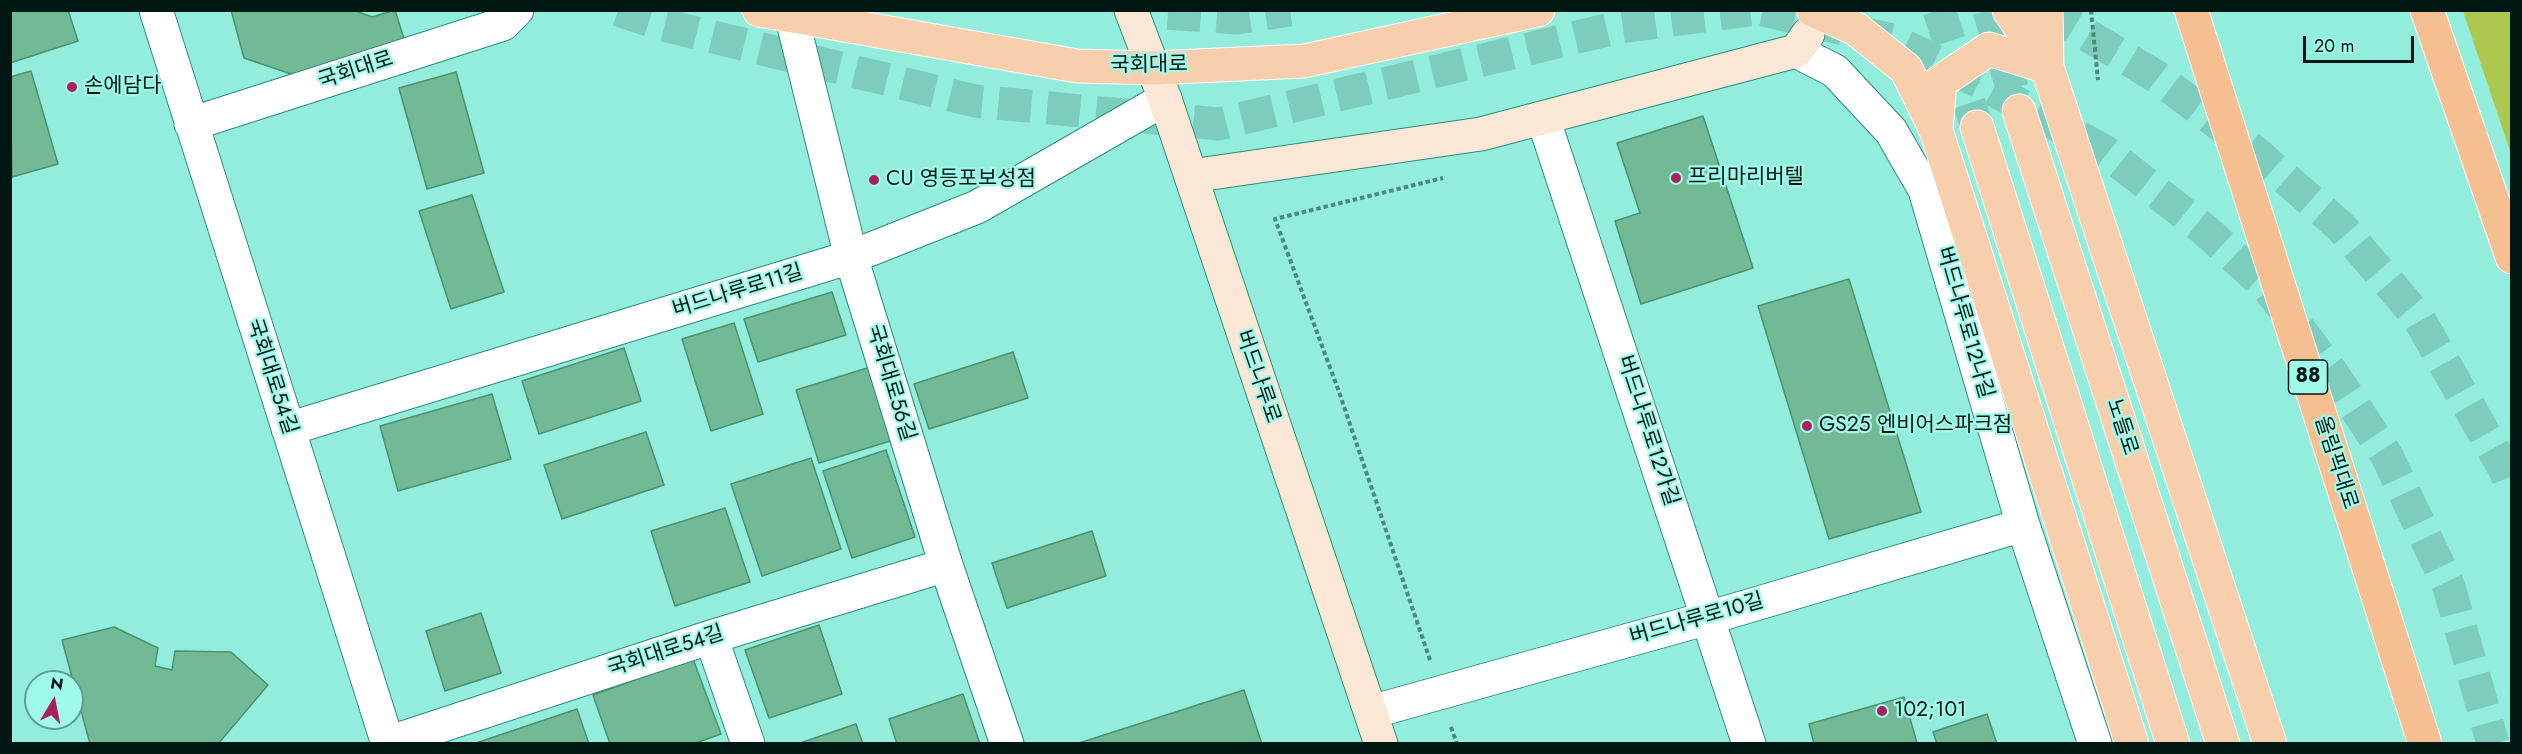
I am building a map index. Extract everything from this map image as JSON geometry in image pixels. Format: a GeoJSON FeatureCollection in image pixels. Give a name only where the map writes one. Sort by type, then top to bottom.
{"type":"FeatureCollection","features":[{"type":"Feature","properties":{"kind":"highway","name":"올림픽대로"},"geometry":{"type":"LineString","coordinates":[[2191,10],[2425,744]]}},
{"type":"Feature","properties":{"kind":"highway"},"geometry":{"type":"LineString","coordinates":[[2427,10],[2511,257]]}},
{"type":"Feature","properties":{"kind":"main road","name":"국회대로"},"geometry":{"type":"LineString","coordinates":[[759,10],[1077,66],[1154,68],[1304,61],[1538,10]]}},
{"type":"Feature","properties":{"kind":"main road","name":"버드나루로"},"geometry":{"type":"LineString","coordinates":[[1131,10],[1165,99],[1381,744]]}},
{"type":"Feature","properties":{"kind":"main road"},"geometry":{"type":"LineString","coordinates":[[2009,10],[2048,67]]}},
{"type":"Feature","properties":{"kind":"main road"},"geometry":{"type":"LineString","coordinates":[[2046,10],[2048,67],[2270,744]]}},
{"type":"Feature","properties":{"kind":"main road"},"geometry":{"type":"LineString","coordinates":[[1191,176],[1481,134],[1543,118],[1806,32],[1856,28],[1906,69],[1936,130],[2132,744]]}},
{"type":"Feature","properties":{"kind":"main road"},"geometry":{"type":"LineString","coordinates":[[1936,130],[1940,82],[1989,49],[2048,67]]}},
{"type":"Feature","properties":{"kind":"main road","name":"노들로"},"geometry":{"type":"LineString","coordinates":[[2019,111],[2223,744]]}},
{"type":"Feature","properties":{"kind":"main road"},"geometry":{"type":"LineString","coordinates":[[1977,128],[2173,744]]}},
{"type":"Feature","properties":{"kind":"street","name":"국회대로54길"},"geometry":{"type":"LineString","coordinates":[[156,10],[388,743],[711,638],[946,565]]}},
{"type":"Feature","properties":{"kind":"street","name":"국회대로"},"geometry":{"type":"LineString","coordinates":[[191,124],[503,24],[517,10]]}},
{"type":"Feature","properties":{"kind":"street","name":"국회대로56길"},"geometry":{"type":"LineString","coordinates":[[791,14],[851,257],[946,565],[1007,744]]}},
{"type":"Feature","properties":{"kind":"street","name":"버드나루로12나길"},"geometry":{"type":"LineString","coordinates":[[1806,32],[1836,71],[1891,131],[1925,190],[2023,525],[2095,744]]}},
{"type":"Feature","properties":{"kind":"street","name":"버드나루로11길"},"geometry":{"type":"LineString","coordinates":[[288,429],[851,257],[977,207],[1165,99]]}},
{"type":"Feature","properties":{"kind":"street","name":"버드나루로12가길"},"geometry":{"type":"LineString","coordinates":[[1543,118],[1749,744]]}},
{"type":"Feature","properties":{"kind":"street","name":"버드나루로10길"},"geometry":{"type":"LineString","coordinates":[[1371,712],[1708,618],[2023,525]]}},
{"type":"Feature","properties":{"kind":"street"},"geometry":{"type":"LineString","coordinates":[[711,638],[748,744]]}},
{"type":"Feature","properties":{"kind":"path"},"geometry":{"type":"LineString","coordinates":[[2091,10],[2098,80]]}},
{"type":"Feature","properties":{"kind":"path"},"geometry":{"type":"LineString","coordinates":[[1449,176],[1275,219],[1338,390],[1457,744]]}},
{"type":"Feature","properties":{"kind":"green space"},"geometry":{"type":"Polygon","coordinates":[[[2463,11],[2511,11],[2511,154],[2463,11]]]}},
{"type":"Feature","properties":{"kind":"building"},"geometry":{"type":"Polygon","coordinates":[[[10,10],[68,10],[78,41],[10,63],[10,10]]]}},
{"type":"Feature","properties":{"kind":"building"},"geometry":{"type":"Polygon","coordinates":[[[231,10],[353,10],[372,17],[395,10],[405,42],[297,76],[244,58],[231,10]]]}},
{"type":"Feature","properties":{"kind":"building"},"geometry":{"type":"Polygon","coordinates":[[[31,71],[58,164],[12,177],[10,77],[31,71]]]}},
{"type":"Feature","properties":{"kind":"building"},"geometry":{"type":"Polygon","coordinates":[[[456,72],[484,173],[427,189],[399,88],[456,72]]]}},
{"type":"Feature","properties":{"kind":"building","name":"프리마리버텔"},"geometry":{"type":"Polygon","coordinates":[[[1703,116],[1753,268],[1641,304],[1615,221],[1640,213],[1617,143],[1703,116]]]}},
{"type":"Feature","properties":{"kind":"building"},"geometry":{"type":"Polygon","coordinates":[[[472,195],[504,292],[451,309],[419,211],[472,195]]]}},
{"type":"Feature","properties":{"kind":"building"},"geometry":{"type":"Polygon","coordinates":[[[1849,279],[1921,512],[1829,539],[1758,306],[1849,279]]]}},
{"type":"Feature","properties":{"kind":"building"},"geometry":{"type":"Polygon","coordinates":[[[832,292],[846,335],[758,362],[744,319],[832,292]]]}},
{"type":"Feature","properties":{"kind":"building"},"geometry":{"type":"Polygon","coordinates":[[[734,323],[763,414],[711,431],[682,339],[734,323]]]}},
{"type":"Feature","properties":{"kind":"building"},"geometry":{"type":"Polygon","coordinates":[[[624,348],[641,401],[539,434],[522,381],[624,348]]]}},
{"type":"Feature","properties":{"kind":"building"},"geometry":{"type":"Polygon","coordinates":[[[1013,352],[1028,398],[929,429],[914,384],[1013,352]]]}},
{"type":"Feature","properties":{"kind":"building"},"geometry":{"type":"Polygon","coordinates":[[[877,365],[900,438],[819,463],[796,390],[877,365]]]}},
{"type":"Feature","properties":{"kind":"building"},"geometry":{"type":"Polygon","coordinates":[[[492,394],[511,459],[398,491],[380,426],[492,394]]]}},
{"type":"Feature","properties":{"kind":"building"},"geometry":{"type":"Polygon","coordinates":[[[646,432],[664,485],[562,519],[544,465],[646,432]]]}},
{"type":"Feature","properties":{"kind":"building"},"geometry":{"type":"Polygon","coordinates":[[[886,450],[915,537],[852,558],[823,471],[886,450]]]}},
{"type":"Feature","properties":{"kind":"building"},"geometry":{"type":"Polygon","coordinates":[[[811,458],[841,549],[762,576],[731,484],[811,458]]]}},
{"type":"Feature","properties":{"kind":"building"},"geometry":{"type":"Polygon","coordinates":[[[725,508],[750,582],[675,606],[651,531],[725,508]]]}},
{"type":"Feature","properties":{"kind":"building"},"geometry":{"type":"Polygon","coordinates":[[[1092,531],[1106,576],[1007,608],[992,563],[1092,531]]]}},
{"type":"Feature","properties":{"kind":"building"},"geometry":{"type":"Polygon","coordinates":[[[481,613],[501,673],[445,691],[426,631],[481,613]]]}},
{"type":"Feature","properties":{"kind":"building"},"geometry":{"type":"Polygon","coordinates":[[[819,625],[842,694],[769,718],[745,650],[819,625]]]}},
{"type":"Feature","properties":{"kind":"building"},"geometry":{"type":"Polygon","coordinates":[[[114,627],[158,648],[155,666],[172,670],[175,651],[231,652],[268,685],[218,744],[90,744],[84,722],[84,670],[70,670],[62,640],[114,627]]]}},
{"type":"Feature","properties":{"kind":"building"},"geometry":{"type":"Polygon","coordinates":[[[693,659],[721,734],[693,744],[610,744],[593,695],[693,659]]]}},
{"type":"Feature","properties":{"kind":"building"},"geometry":{"type":"Polygon","coordinates":[[[1244,690],[1262,744],[1076,744],[1244,690]]]}},
{"type":"Feature","properties":{"kind":"building"},"geometry":{"type":"Polygon","coordinates":[[[963,694],[980,744],[897,744],[889,719],[963,694]]]}},
{"type":"Feature","properties":{"kind":"building","name":"102;101"},"geometry":{"type":"Polygon","coordinates":[[[1904,697],[1917,743],[1814,744],[1809,724],[1904,697]]]}},
{"type":"Feature","properties":{"kind":"building"},"geometry":{"type":"Polygon","coordinates":[[[577,709],[589,744],[473,744],[577,709]]]}},
{"type":"Feature","properties":{"kind":"building","name":"102;101"},"geometry":{"type":"Polygon","coordinates":[[[1987,714],[1997,744],[1937,744],[1933,732],[1987,714]]]}},
{"type":"Feature","properties":{"kind":"building"},"geometry":{"type":"Polygon","coordinates":[[[856,724],[863,744],[797,744],[856,724]]]}},
{"type":"Feature","properties":{"kind":"tunnel"},"geometry":{"type":"LineString","coordinates":[[618,10],[664,25],[975,101],[1219,124],[1619,27],[1750,10]]}},
{"type":"Feature","properties":{"kind":"tunnel"},"geometry":{"type":"LineString","coordinates":[[1119,10],[1237,18],[1290,10]]}},
{"type":"Feature","properties":{"kind":"tunnel"},"geometry":{"type":"LineString","coordinates":[[1763,10],[1892,40],[1979,82],[2106,152],[2205,230],[2268,288],[2331,371],[2387,456],[2449,587],[2493,744]]}},
{"type":"Feature","properties":{"kind":"tunnel"},"geometry":{"type":"LineString","coordinates":[[1939,10],[1977,127]]}},
{"type":"Feature","properties":{"kind":"tunnel"},"geometry":{"type":"LineString","coordinates":[[1989,10],[2019,111]]}},
{"type":"Feature","properties":{"kind":"tunnel"},"geometry":{"type":"LineString","coordinates":[[2046,10],[2157,77],[2254,151],[2340,226],[2418,317],[2505,470],[2512,487]]}},
{"type":"Feature","properties":{"kind":"place","name":"손에담다"},"geometry":{"type":"Point","coordinates":[72,87]}},
{"type":"Feature","properties":{"kind":"place","name":"프리마리버텔"},"geometry":{"type":"Point","coordinates":[1676,178]}},
{"type":"Feature","properties":{"kind":"place","name":"CU 영등포보성점"},"geometry":{"type":"Point","coordinates":[874,180]}},
{"type":"Feature","properties":{"kind":"place","name":"GS25 엔비어스파크점"},"geometry":{"type":"Point","coordinates":[1807,426]}},
{"type":"Feature","properties":{"kind":"place","name":"102;101"},"geometry":{"type":"Point","coordinates":[1882,711]}}]}
